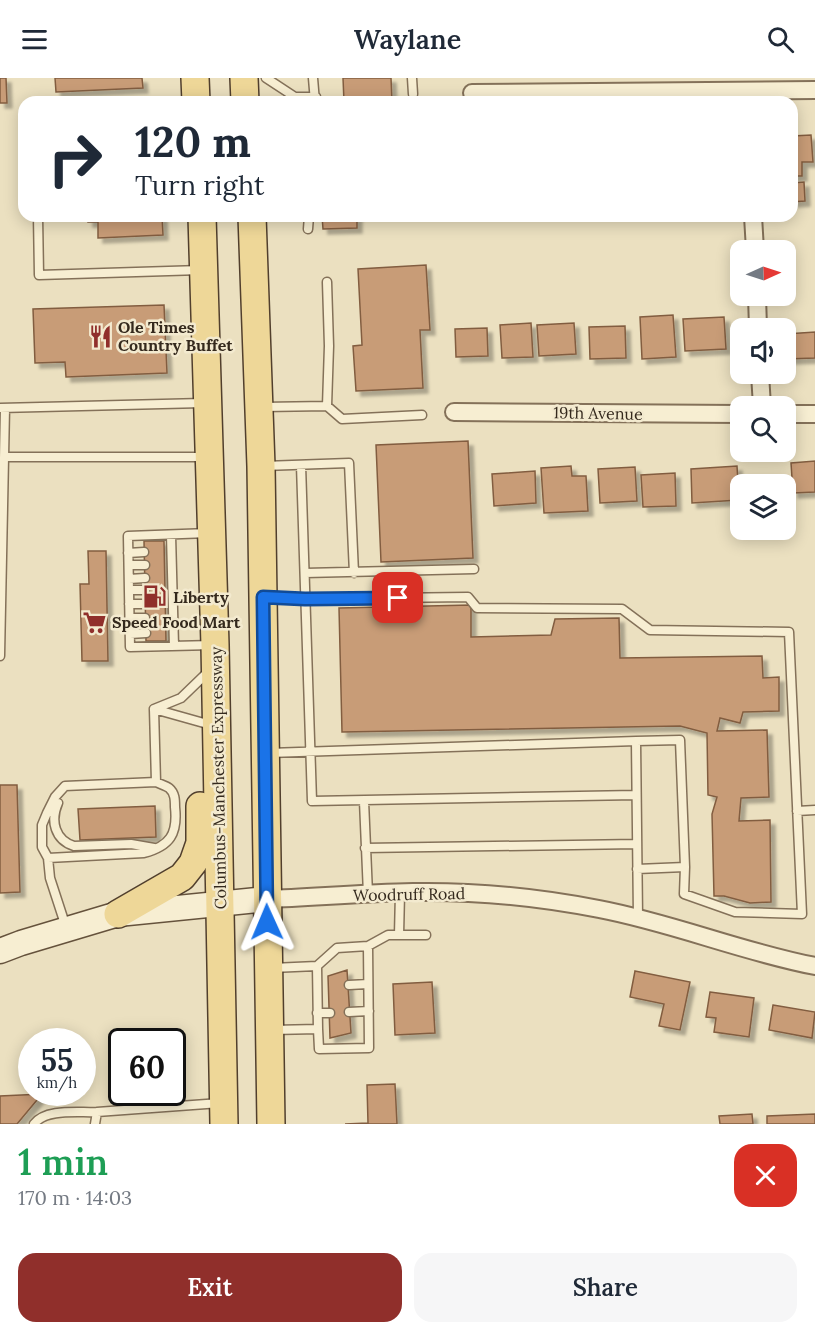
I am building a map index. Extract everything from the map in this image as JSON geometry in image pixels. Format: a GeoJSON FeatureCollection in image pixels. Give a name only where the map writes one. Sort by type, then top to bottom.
{"type":"FeatureCollection","features":[{"type":"Feature","properties":{"kind":"main road"},"geometry":{"type":"LineString","coordinates":[[195,78],[196,96]]}},
{"type":"Feature","properties":{"kind":"main road"},"geometry":{"type":"LineString","coordinates":[[244,78],[245,96]]}},
{"type":"Feature","properties":{"kind":"main road","name":"Columbus-Manchester Expressway"},"geometry":{"type":"LineString","coordinates":[[202,222],[217,729],[224,1113]]}},
{"type":"Feature","properties":{"kind":"main road"},"geometry":{"type":"LineString","coordinates":[[252,222],[260,407],[271,1124]]}},
{"type":"Feature","properties":{"kind":"main road"},"geometry":{"type":"LineString","coordinates":[[118,914],[182,876],[193,863],[200,843],[200,762],[217,729]]}},
{"type":"Feature","properties":{"kind":"street"},"geometry":{"type":"LineString","coordinates":[[472,93],[815,90]]}},
{"type":"Feature","properties":{"kind":"street"},"geometry":{"type":"LineString","coordinates":[[753,222],[754,240]]}},
{"type":"Feature","properties":{"kind":"street","name":"19th Avenue"},"geometry":{"type":"LineString","coordinates":[[454,412],[730,414]]}},
{"type":"Feature","properties":{"kind":"street"},"geometry":{"type":"LineString","coordinates":[[796,414],[815,414]]}},
{"type":"Feature","properties":{"kind":"street","name":"Woodruff Road"},"geometry":{"type":"LineString","coordinates":[[0,951],[118,914],[194,905],[368,894],[483,894],[542,899],[638,917],[780,959],[815,966]]}},
{"type":"Feature","properties":{"kind":"lane"},"geometry":{"type":"LineString","coordinates":[[266,78],[287,96]]}},
{"type":"Feature","properties":{"kind":"lane"},"geometry":{"type":"LineString","coordinates":[[313,78],[316,96]]}},
{"type":"Feature","properties":{"kind":"lane"},"geometry":{"type":"LineString","coordinates":[[412,78],[413,94]]}},
{"type":"Feature","properties":{"kind":"lane"},"geometry":{"type":"LineString","coordinates":[[38,222],[39,275],[204,270]]}},
{"type":"Feature","properties":{"kind":"lane"},"geometry":{"type":"LineString","coordinates":[[308,229],[309,222]]}},
{"type":"Feature","properties":{"kind":"lane"},"geometry":{"type":"LineString","coordinates":[[327,282],[329,346],[327,406]]}},
{"type":"Feature","properties":{"kind":"lane"},"geometry":{"type":"LineString","coordinates":[[0,656],[3,408],[209,403]]}},
{"type":"Feature","properties":{"kind":"lane"},"geometry":{"type":"LineString","coordinates":[[260,407],[327,406],[342,419],[422,416]]}},
{"type":"Feature","properties":{"kind":"lane"},"geometry":{"type":"LineString","coordinates":[[4,457],[210,457]]}},
{"type":"Feature","properties":{"kind":"lane"},"geometry":{"type":"LineString","coordinates":[[261,466],[349,463],[354,573]]}},
{"type":"Feature","properties":{"kind":"lane"},"geometry":{"type":"LineString","coordinates":[[301,465],[312,801],[636,795]]}},
{"type":"Feature","properties":{"kind":"lane"},"geometry":{"type":"LineString","coordinates":[[154,709],[181,698],[215,655],[174,646],[130,647],[128,536],[212,533]]}},
{"type":"Feature","properties":{"kind":"lane"},"geometry":{"type":"LineString","coordinates":[[171,535],[168,552],[169,617],[174,646]]}},
{"type":"Feature","properties":{"kind":"lane"},"geometry":{"type":"LineString","coordinates":[[128,553],[144,552]]}},
{"type":"Feature","properties":{"kind":"lane"},"geometry":{"type":"LineString","coordinates":[[129,565],[145,565]]}},
{"type":"Feature","properties":{"kind":"lane"},"geometry":{"type":"LineString","coordinates":[[304,573],[474,569]]}},
{"type":"Feature","properties":{"kind":"lane"},"geometry":{"type":"LineString","coordinates":[[129,579],[145,578]]}},
{"type":"Feature","properties":{"kind":"lane"},"geometry":{"type":"LineString","coordinates":[[129,591],[145,590]]}},
{"type":"Feature","properties":{"kind":"lane"},"geometry":{"type":"LineString","coordinates":[[263,597],[305,599],[468,597],[477,608],[622,609],[650,630],[789,632],[802,914],[735,912],[684,894],[680,740],[266,753]]}},
{"type":"Feature","properties":{"kind":"lane"},"geometry":{"type":"LineString","coordinates":[[129,604],[145,604]]}},
{"type":"Feature","properties":{"kind":"lane"},"geometry":{"type":"LineString","coordinates":[[130,618],[146,618]]}},
{"type":"Feature","properties":{"kind":"lane"},"geometry":{"type":"LineString","coordinates":[[130,634],[146,633]]}},
{"type":"Feature","properties":{"kind":"lane"},"geometry":{"type":"LineString","coordinates":[[154,709],[217,729]]}},
{"type":"Feature","properties":{"kind":"lane"},"geometry":{"type":"LineString","coordinates":[[154,709],[156,782]]}},
{"type":"Feature","properties":{"kind":"lane"},"geometry":{"type":"LineString","coordinates":[[636,741],[638,917]]}},
{"type":"Feature","properties":{"kind":"lane"},"geometry":{"type":"LineString","coordinates":[[48,858],[144,853],[159,849],[169,841],[175,828],[174,796],[169,788],[156,782],[65,786],[55,797],[42,825],[42,847],[48,858],[50,878],[67,929]]}},
{"type":"Feature","properties":{"kind":"lane"},"geometry":{"type":"LineString","coordinates":[[65,786],[53,819],[55,830],[67,844],[74,846],[130,844],[159,849]]}},
{"type":"Feature","properties":{"kind":"lane"},"geometry":{"type":"LineString","coordinates":[[364,801],[368,894]]}},
{"type":"Feature","properties":{"kind":"lane"},"geometry":{"type":"LineString","coordinates":[[797,811],[815,810]]}},
{"type":"Feature","properties":{"kind":"lane"},"geometry":{"type":"LineString","coordinates":[[366,848],[637,843]]}},
{"type":"Feature","properties":{"kind":"lane"},"geometry":{"type":"LineString","coordinates":[[637,869],[684,867]]}},
{"type":"Feature","properties":{"kind":"lane"},"geometry":{"type":"LineString","coordinates":[[399,935],[400,893]]}},
{"type":"Feature","properties":{"kind":"lane"},"geometry":{"type":"LineString","coordinates":[[268,968],[317,966],[337,948],[368,946],[388,935],[426,935]]}},
{"type":"Feature","properties":{"kind":"lane"},"geometry":{"type":"LineString","coordinates":[[317,966],[319,1049],[369,1048],[368,946]]}},
{"type":"Feature","properties":{"kind":"lane"},"geometry":{"type":"LineString","coordinates":[[349,985],[368,984]]}},
{"type":"Feature","properties":{"kind":"lane"},"geometry":{"type":"LineString","coordinates":[[317,986],[327,986]]}},
{"type":"Feature","properties":{"kind":"lane"},"geometry":{"type":"LineString","coordinates":[[350,1012],[369,1011]]}},
{"type":"Feature","properties":{"kind":"lane"},"geometry":{"type":"LineString","coordinates":[[317,1013],[330,1013]]}},
{"type":"Feature","properties":{"kind":"lane"},"geometry":{"type":"LineString","coordinates":[[269,1031],[318,1029]]}},
{"type":"Feature","properties":{"kind":"lane"},"geometry":{"type":"LineString","coordinates":[[95,1124],[97,1112]]}},
{"type":"Feature","properties":{"kind":"lane"},"geometry":{"type":"LineString","coordinates":[[34,1124],[36,1120],[50,1114],[224,1113]]}},
{"type":"Feature","properties":{"kind":"building"},"geometry":{"type":"Polygon","coordinates":[[[0,78],[6,78],[7,103],[0,103],[0,78]]]}},
{"type":"Feature","properties":{"kind":"building"},"geometry":{"type":"Polygon","coordinates":[[[55,78],[142,78],[143,88],[56,92],[55,78]]]}},
{"type":"Feature","properties":{"kind":"building"},"geometry":{"type":"Polygon","coordinates":[[[343,78],[391,78],[392,96],[344,96],[343,78]]]}},
{"type":"Feature","properties":{"kind":"building"},"geometry":{"type":"Polygon","coordinates":[[[811,135],[813,162],[802,162],[802,176],[798,176],[798,136],[811,135]]]}},
{"type":"Feature","properties":{"kind":"building"},"geometry":{"type":"Polygon","coordinates":[[[798,182],[804,182],[805,201],[798,202],[798,182]]]}},
{"type":"Feature","properties":{"kind":"building"},"geometry":{"type":"Polygon","coordinates":[[[98,222],[162,222],[163,235],[98,238],[98,222]]]}},
{"type":"Feature","properties":{"kind":"building"},"geometry":{"type":"Polygon","coordinates":[[[322,222],[357,222],[357,228],[323,229],[322,222]]]}},
{"type":"Feature","properties":{"kind":"building"},"geometry":{"type":"Polygon","coordinates":[[[426,265],[430,330],[420,330],[423,388],[356,391],[353,346],[362,345],[358,269],[426,265]]]}},
{"type":"Feature","properties":{"kind":"building","name":"Ole Times Country Buffet"},"geometry":{"type":"Polygon","coordinates":[[[164,305],[167,373],[66,377],[65,362],[35,363],[33,309],[164,305]]]}},
{"type":"Feature","properties":{"kind":"building"},"geometry":{"type":"Polygon","coordinates":[[[673,315],[676,357],[642,359],[640,317],[673,315]]]}},
{"type":"Feature","properties":{"kind":"building"},"geometry":{"type":"Polygon","coordinates":[[[724,317],[726,349],[685,351],[683,319],[724,317]]]}},
{"type":"Feature","properties":{"kind":"building"},"geometry":{"type":"Polygon","coordinates":[[[531,323],[533,357],[502,358],[500,325],[531,323]]]}},
{"type":"Feature","properties":{"kind":"building"},"geometry":{"type":"Polygon","coordinates":[[[574,323],[576,354],[539,356],[537,325],[574,323]]]}},
{"type":"Feature","properties":{"kind":"building"},"geometry":{"type":"Polygon","coordinates":[[[625,326],[626,358],[590,359],[589,327],[625,326]]]}},
{"type":"Feature","properties":{"kind":"building"},"geometry":{"type":"Polygon","coordinates":[[[487,328],[488,356],[456,357],[455,329],[487,328]]]}},
{"type":"Feature","properties":{"kind":"building"},"geometry":{"type":"Polygon","coordinates":[[[815,332],[815,358],[796,359],[796,333],[815,332]]]}},
{"type":"Feature","properties":{"kind":"building"},"geometry":{"type":"Polygon","coordinates":[[[468,441],[473,558],[381,562],[376,445],[468,441]]]}},
{"type":"Feature","properties":{"kind":"building"},"geometry":{"type":"Polygon","coordinates":[[[815,461],[815,492],[796,493],[796,474],[792,474],[791,463],[815,461]]]}},
{"type":"Feature","properties":{"kind":"building"},"geometry":{"type":"Polygon","coordinates":[[[571,466],[572,476],[586,476],[588,511],[544,513],[541,468],[571,466]]]}},
{"type":"Feature","properties":{"kind":"building"},"geometry":{"type":"Polygon","coordinates":[[[737,466],[737,474],[730,474],[730,501],[692,503],[691,469],[737,466]]]}},
{"type":"Feature","properties":{"kind":"building"},"geometry":{"type":"Polygon","coordinates":[[[635,467],[637,501],[600,503],[598,469],[635,467]]]}},
{"type":"Feature","properties":{"kind":"building"},"geometry":{"type":"Polygon","coordinates":[[[535,471],[536,503],[494,506],[492,474],[535,471]]]}},
{"type":"Feature","properties":{"kind":"building"},"geometry":{"type":"Polygon","coordinates":[[[675,473],[676,506],[643,507],[641,475],[675,473]]]}},
{"type":"Feature","properties":{"kind":"building","name":"Liberty"},"geometry":{"type":"Polygon","coordinates":[[[144,541],[164,541],[166,641],[146,641],[144,541]]]}},
{"type":"Feature","properties":{"kind":"building","name":"Speed Food Mart"},"geometry":{"type":"Polygon","coordinates":[[[88,551],[106,551],[108,661],[82,661],[80,584],[89,584],[88,551]]]}},
{"type":"Feature","properties":{"kind":"building"},"geometry":{"type":"Polygon","coordinates":[[[471,605],[471,637],[551,635],[555,619],[619,618],[620,658],[762,656],[763,678],[779,677],[779,711],[743,712],[740,723],[720,718],[717,731],[767,730],[769,797],[741,798],[739,821],[770,820],[771,902],[750,903],[724,896],[714,896],[712,814],[717,797],[708,795],[707,733],[680,726],[342,732],[339,608],[471,605]]]}},
{"type":"Feature","properties":{"kind":"building"},"geometry":{"type":"Polygon","coordinates":[[[0,785],[17,785],[20,892],[0,893],[0,785]]]}},
{"type":"Feature","properties":{"kind":"building"},"geometry":{"type":"Polygon","coordinates":[[[155,806],[156,837],[80,840],[78,809],[155,806]]]}},
{"type":"Feature","properties":{"kind":"building"},"geometry":{"type":"Polygon","coordinates":[[[347,970],[351,1033],[330,1038],[328,976],[347,970]]]}},
{"type":"Feature","properties":{"kind":"building"},"geometry":{"type":"Polygon","coordinates":[[[635,971],[690,982],[680,1030],[659,1026],[664,1004],[630,997],[635,971]]]}},
{"type":"Feature","properties":{"kind":"building"},"geometry":{"type":"Polygon","coordinates":[[[432,982],[435,1033],[395,1035],[393,984],[432,982]]]}},
{"type":"Feature","properties":{"kind":"building"},"geometry":{"type":"Polygon","coordinates":[[[710,992],[754,998],[749,1037],[714,1032],[716,1018],[706,1017],[710,992]]]}},
{"type":"Feature","properties":{"kind":"building"},"geometry":{"type":"Polygon","coordinates":[[[773,1005],[815,1012],[812,1038],[769,1030],[773,1005]]]}},
{"type":"Feature","properties":{"kind":"building"},"geometry":{"type":"Polygon","coordinates":[[[395,1084],[397,1124],[345,1124],[368,1123],[367,1085],[395,1084]]]}},
{"type":"Feature","properties":{"kind":"building"},"geometry":{"type":"Polygon","coordinates":[[[18,1095],[18,1106],[32,1106],[17,1124],[0,1124],[0,1096],[18,1095]]]}},
{"type":"Feature","properties":{"kind":"building"},"geometry":{"type":"Polygon","coordinates":[[[752,1114],[753,1124],[720,1124],[719,1116],[752,1114]]]}},
{"type":"Feature","properties":{"kind":"building"},"geometry":{"type":"Polygon","coordinates":[[[815,1114],[815,1124],[767,1124],[767,1116],[815,1114]]]}},
{"type":"Feature","properties":{"kind":"place","name":"Ole Times Country Buffet"},"geometry":{"type":"Point","coordinates":[100,336]}},
{"type":"Feature","properties":{"kind":"place","name":"Liberty"},"geometry":{"type":"Point","coordinates":[155,597]}},
{"type":"Feature","properties":{"kind":"place","name":"Speed Food Mart"},"geometry":{"type":"Point","coordinates":[94,622]}},
{"type":"Feature","properties":{"kind":"route"},"geometry":{"type":"LineString","coordinates":[[267,922],[263,597],[398,598]]}}]}
